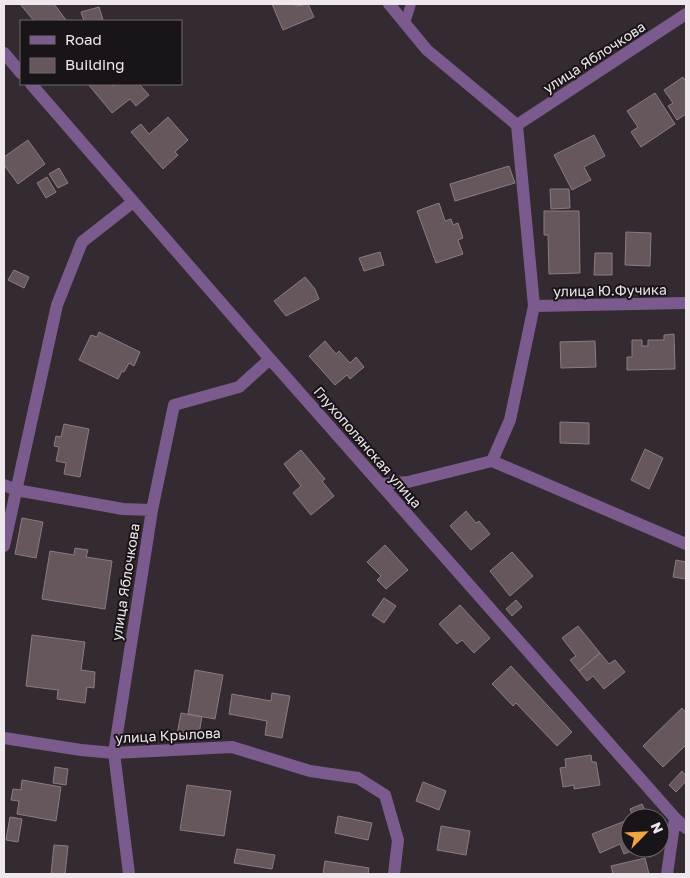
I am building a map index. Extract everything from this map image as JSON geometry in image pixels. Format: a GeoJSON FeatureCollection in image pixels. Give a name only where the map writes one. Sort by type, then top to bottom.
{"type":"FeatureCollection","features":[{"type":"Feature","properties":{"kind":"street"},"geometry":{"type":"LineString","coordinates":[[390,4],[427,50],[517,126],[534,306],[510,420],[492,461]]}},
{"type":"Feature","properties":{"kind":"street","name":"улица Яблочкова"},"geometry":{"type":"LineString","coordinates":[[517,126],[686,14]]}},
{"type":"Feature","properties":{"kind":"street"},"geometry":{"type":"LineString","coordinates":[[4,53],[20,72]]}},
{"type":"Feature","properties":{"kind":"street","name":"Глухополянская улица"},"geometry":{"type":"LineString","coordinates":[[32,85],[270,359],[675,818],[686,828]]}},
{"type":"Feature","properties":{"kind":"street"},"geometry":{"type":"LineString","coordinates":[[4,546],[10,487],[57,305],[82,242],[133,202]]}},
{"type":"Feature","properties":{"kind":"street","name":"улица Ю.Фучика"},"geometry":{"type":"LineString","coordinates":[[534,306],[686,303]]}},
{"type":"Feature","properties":{"kind":"street","name":"улица Яблочкова"},"geometry":{"type":"LineString","coordinates":[[129,874],[114,753],[152,510],[174,405],[239,386],[270,359]]}},
{"type":"Feature","properties":{"kind":"street"},"geometry":{"type":"LineString","coordinates":[[381,484],[408,482],[492,461],[686,544]]}},
{"type":"Feature","properties":{"kind":"street"},"geometry":{"type":"LineString","coordinates":[[10,487],[123,509],[152,510]]}},
{"type":"Feature","properties":{"kind":"street","name":"улица Крылова"},"geometry":{"type":"LineString","coordinates":[[4,738],[114,753],[232,746],[310,771],[358,778],[385,795],[398,840],[394,874]]}},
{"type":"Feature","properties":{"kind":"street"},"geometry":{"type":"LineString","coordinates":[[667,874],[675,818]]}},
{"type":"Feature","properties":{"kind":"lane"},"geometry":{"type":"LineString","coordinates":[[405,23],[411,4]]}},
{"type":"Feature","properties":{"kind":"building"},"geometry":{"type":"Polygon","coordinates":[[[20,4],[54,4],[66,20],[33,20],[20,4]]]}},
{"type":"Feature","properties":{"kind":"building"},"geometry":{"type":"Polygon","coordinates":[[[272,4],[295,4],[296,6],[308,4],[314,17],[283,30],[272,4]]]}},
{"type":"Feature","properties":{"kind":"building"},"geometry":{"type":"Polygon","coordinates":[[[99,7],[103,20],[84,20],[81,12],[99,7]]]}},
{"type":"Feature","properties":{"kind":"building"},"geometry":{"type":"Polygon","coordinates":[[[683,77],[686,82],[686,114],[677,120],[668,106],[673,103],[664,90],[683,77]]]}},
{"type":"Feature","properties":{"kind":"building"},"geometry":{"type":"Polygon","coordinates":[[[89,85],[140,85],[149,95],[136,106],[130,99],[112,113],[89,85]]]}},
{"type":"Feature","properties":{"kind":"building"},"geometry":{"type":"Polygon","coordinates":[[[655,93],[675,124],[641,147],[631,132],[638,127],[627,111],[655,93]]]}},
{"type":"Feature","properties":{"kind":"building"},"geometry":{"type":"Polygon","coordinates":[[[168,117],[188,140],[175,152],[178,155],[163,169],[131,132],[141,124],[149,134],[168,117]]]}},
{"type":"Feature","properties":{"kind":"building"},"geometry":{"type":"Polygon","coordinates":[[[594,135],[605,156],[584,167],[591,180],[572,190],[554,155],[594,135]]]}},
{"type":"Feature","properties":{"kind":"building"},"geometry":{"type":"Polygon","coordinates":[[[28,140],[45,164],[18,184],[4,165],[4,157],[28,140]]]}},
{"type":"Feature","properties":{"kind":"building"},"geometry":{"type":"Polygon","coordinates":[[[509,166],[515,183],[455,201],[450,184],[509,166]]]}},
{"type":"Feature","properties":{"kind":"building"},"geometry":{"type":"Polygon","coordinates":[[[59,168],[68,183],[58,188],[49,174],[59,168]]]}},
{"type":"Feature","properties":{"kind":"building"},"geometry":{"type":"Polygon","coordinates":[[[47,177],[56,192],[46,198],[37,183],[47,177]]]}},
{"type":"Feature","properties":{"kind":"building"},"geometry":{"type":"Polygon","coordinates":[[[550,189],[569,189],[570,208],[551,209],[550,189]]]}},
{"type":"Feature","properties":{"kind":"building"},"geometry":{"type":"Polygon","coordinates":[[[439,203],[445,221],[451,219],[453,225],[458,223],[463,238],[458,240],[463,254],[436,263],[417,211],[439,203]]]}},
{"type":"Feature","properties":{"kind":"building"},"geometry":{"type":"Polygon","coordinates":[[[544,211],[579,211],[580,273],[549,274],[548,235],[544,235],[544,211]]]}},
{"type":"Feature","properties":{"kind":"building"},"geometry":{"type":"Polygon","coordinates":[[[626,232],[651,233],[650,266],[625,265],[626,232]]]}},
{"type":"Feature","properties":{"kind":"building"},"geometry":{"type":"Polygon","coordinates":[[[380,252],[384,265],[364,271],[359,258],[380,252]]]}},
{"type":"Feature","properties":{"kind":"building"},"geometry":{"type":"Polygon","coordinates":[[[595,253],[612,253],[612,275],[594,275],[595,253]]]}},
{"type":"Feature","properties":{"kind":"building"},"geometry":{"type":"Polygon","coordinates":[[[14,270],[29,277],[24,288],[8,280],[14,270]]]}},
{"type":"Feature","properties":{"kind":"building"},"geometry":{"type":"Polygon","coordinates":[[[305,277],[315,289],[319,299],[286,316],[274,301],[305,277]]]}},
{"type":"Feature","properties":{"kind":"building"},"geometry":{"type":"Polygon","coordinates":[[[99,332],[140,352],[134,366],[129,363],[118,379],[79,360],[91,335],[97,337],[99,332]]]}},
{"type":"Feature","properties":{"kind":"building"},"geometry":{"type":"Polygon","coordinates":[[[674,334],[675,369],[627,370],[627,357],[632,357],[632,340],[642,340],[642,346],[648,346],[648,340],[664,340],[664,335],[674,334]]]}},
{"type":"Feature","properties":{"kind":"building"},"geometry":{"type":"Polygon","coordinates":[[[325,341],[336,354],[339,351],[350,363],[356,357],[364,367],[350,379],[347,375],[335,385],[309,356],[325,341]]]}},
{"type":"Feature","properties":{"kind":"building"},"geometry":{"type":"Polygon","coordinates":[[[595,341],[596,367],[561,368],[560,342],[595,341]]]}},
{"type":"Feature","properties":{"kind":"building"},"geometry":{"type":"Polygon","coordinates":[[[560,422],[589,423],[589,444],[560,443],[560,422]]]}},
{"type":"Feature","properties":{"kind":"building"},"geometry":{"type":"Polygon","coordinates":[[[64,424],[89,429],[80,477],[64,474],[66,463],[56,461],[59,447],[54,446],[56,436],[61,437],[64,424]]]}},
{"type":"Feature","properties":{"kind":"building"},"geometry":{"type":"Polygon","coordinates":[[[645,449],[663,458],[649,489],[631,480],[645,449]]]}},
{"type":"Feature","properties":{"kind":"building"},"geometry":{"type":"Polygon","coordinates":[[[301,450],[325,479],[322,481],[334,496],[311,515],[293,493],[301,486],[284,464],[301,450]]]}},
{"type":"Feature","properties":{"kind":"building"},"geometry":{"type":"Polygon","coordinates":[[[466,511],[476,523],[479,521],[490,534],[471,550],[450,526],[466,511]]]}},
{"type":"Feature","properties":{"kind":"building"},"geometry":{"type":"Polygon","coordinates":[[[22,518],[43,522],[36,558],[15,554],[22,518]]]}},
{"type":"Feature","properties":{"kind":"building"},"geometry":{"type":"Polygon","coordinates":[[[385,545],[408,570],[386,589],[377,580],[381,576],[367,562],[385,545]]]}},
{"type":"Feature","properties":{"kind":"building"},"geometry":{"type":"Polygon","coordinates":[[[75,548],[88,550],[86,557],[112,561],[105,609],[42,599],[50,551],[74,555],[75,548]]]}},
{"type":"Feature","properties":{"kind":"building"},"geometry":{"type":"Polygon","coordinates":[[[512,552],[533,576],[510,596],[490,571],[512,552]]]}},
{"type":"Feature","properties":{"kind":"building"},"geometry":{"type":"Polygon","coordinates":[[[676,560],[686,562],[686,579],[673,577],[676,560]]]}},
{"type":"Feature","properties":{"kind":"building"},"geometry":{"type":"Polygon","coordinates":[[[384,598],[396,606],[384,623],[372,615],[384,598]]]}},
{"type":"Feature","properties":{"kind":"building"},"geometry":{"type":"Polygon","coordinates":[[[516,600],[522,607],[512,616],[506,609],[516,600]]]}},
{"type":"Feature","properties":{"kind":"building"},"geometry":{"type":"Polygon","coordinates":[[[460,605],[490,638],[474,653],[462,640],[457,644],[439,624],[460,605]]]}},
{"type":"Feature","properties":{"kind":"building"},"geometry":{"type":"Polygon","coordinates":[[[578,626],[600,653],[579,671],[570,660],[576,656],[562,638],[578,626]]]}},
{"type":"Feature","properties":{"kind":"building"},"geometry":{"type":"Polygon","coordinates":[[[32,635],[85,642],[81,670],[95,672],[94,688],[87,687],[85,703],[57,699],[58,690],[26,686],[32,635]]]}},
{"type":"Feature","properties":{"kind":"building"},"geometry":{"type":"Polygon","coordinates":[[[600,653],[609,664],[615,660],[625,672],[604,689],[593,676],[587,681],[579,671],[600,653]]]}},
{"type":"Feature","properties":{"kind":"building"},"geometry":{"type":"Polygon","coordinates":[[[511,666],[572,732],[557,746],[516,703],[513,706],[492,684],[511,666]]]}},
{"type":"Feature","properties":{"kind":"building"},"geometry":{"type":"Polygon","coordinates":[[[195,670],[223,675],[215,719],[188,714],[195,670]]]}},
{"type":"Feature","properties":{"kind":"building"},"geometry":{"type":"Polygon","coordinates":[[[272,693],[290,696],[282,738],[265,735],[267,721],[229,714],[232,694],[271,701],[272,693]]]}},
{"type":"Feature","properties":{"kind":"building"},"geometry":{"type":"Polygon","coordinates":[[[682,708],[686,713],[686,745],[663,767],[643,746],[682,708]]]}},
{"type":"Feature","properties":{"kind":"building"},"geometry":{"type":"Polygon","coordinates":[[[181,713],[202,717],[198,739],[177,735],[181,713]]]}},
{"type":"Feature","properties":{"kind":"building"},"geometry":{"type":"Polygon","coordinates":[[[591,755],[592,762],[596,762],[600,785],[574,789],[574,785],[563,787],[560,768],[566,767],[565,759],[591,755]]]}},
{"type":"Feature","properties":{"kind":"building"},"geometry":{"type":"Polygon","coordinates":[[[55,767],[68,769],[66,785],[53,783],[55,767]]]}},
{"type":"Feature","properties":{"kind":"building"},"geometry":{"type":"Polygon","coordinates":[[[682,771],[686,776],[686,781],[676,792],[669,785],[682,771]]]}},
{"type":"Feature","properties":{"kind":"building"},"geometry":{"type":"Polygon","coordinates":[[[22,780],[61,787],[56,821],[17,814],[19,801],[11,800],[13,789],[21,790],[22,780]]]}},
{"type":"Feature","properties":{"kind":"building"},"geometry":{"type":"Polygon","coordinates":[[[423,782],[446,791],[439,810],[416,801],[423,782]]]}},
{"type":"Feature","properties":{"kind":"building"},"geometry":{"type":"Polygon","coordinates":[[[187,785],[231,791],[224,836],[180,830],[187,785]]]}},
{"type":"Feature","properties":{"kind":"building"},"geometry":{"type":"Polygon","coordinates":[[[642,804],[644,808],[632,808],[642,804]]]}},
{"type":"Feature","properties":{"kind":"building"},"geometry":{"type":"Polygon","coordinates":[[[338,816],[372,823],[368,840],[335,833],[338,816]]]}},
{"type":"Feature","properties":{"kind":"building"},"geometry":{"type":"Polygon","coordinates":[[[10,817],[22,819],[18,842],[6,840],[10,817]]]}},
{"type":"Feature","properties":{"kind":"building"},"geometry":{"type":"Polygon","coordinates":[[[620,823],[620,844],[600,853],[592,834],[620,823]]]}},
{"type":"Feature","properties":{"kind":"building"},"geometry":{"type":"Polygon","coordinates":[[[441,826],[470,831],[466,855],[437,850],[441,826]]]}},
{"type":"Feature","properties":{"kind":"building"},"geometry":{"type":"Polygon","coordinates":[[[54,845],[68,846],[65,874],[51,874],[54,845]]]}},
{"type":"Feature","properties":{"kind":"building"},"geometry":{"type":"Polygon","coordinates":[[[237,849],[275,855],[272,869],[234,863],[237,849]]]}},
{"type":"Feature","properties":{"kind":"building"},"geometry":{"type":"Polygon","coordinates":[[[645,858],[649,874],[613,874],[611,866],[645,858]]]}},
{"type":"Feature","properties":{"kind":"building"},"geometry":{"type":"Polygon","coordinates":[[[325,861],[369,868],[368,874],[323,874],[325,861]]]}}]}
